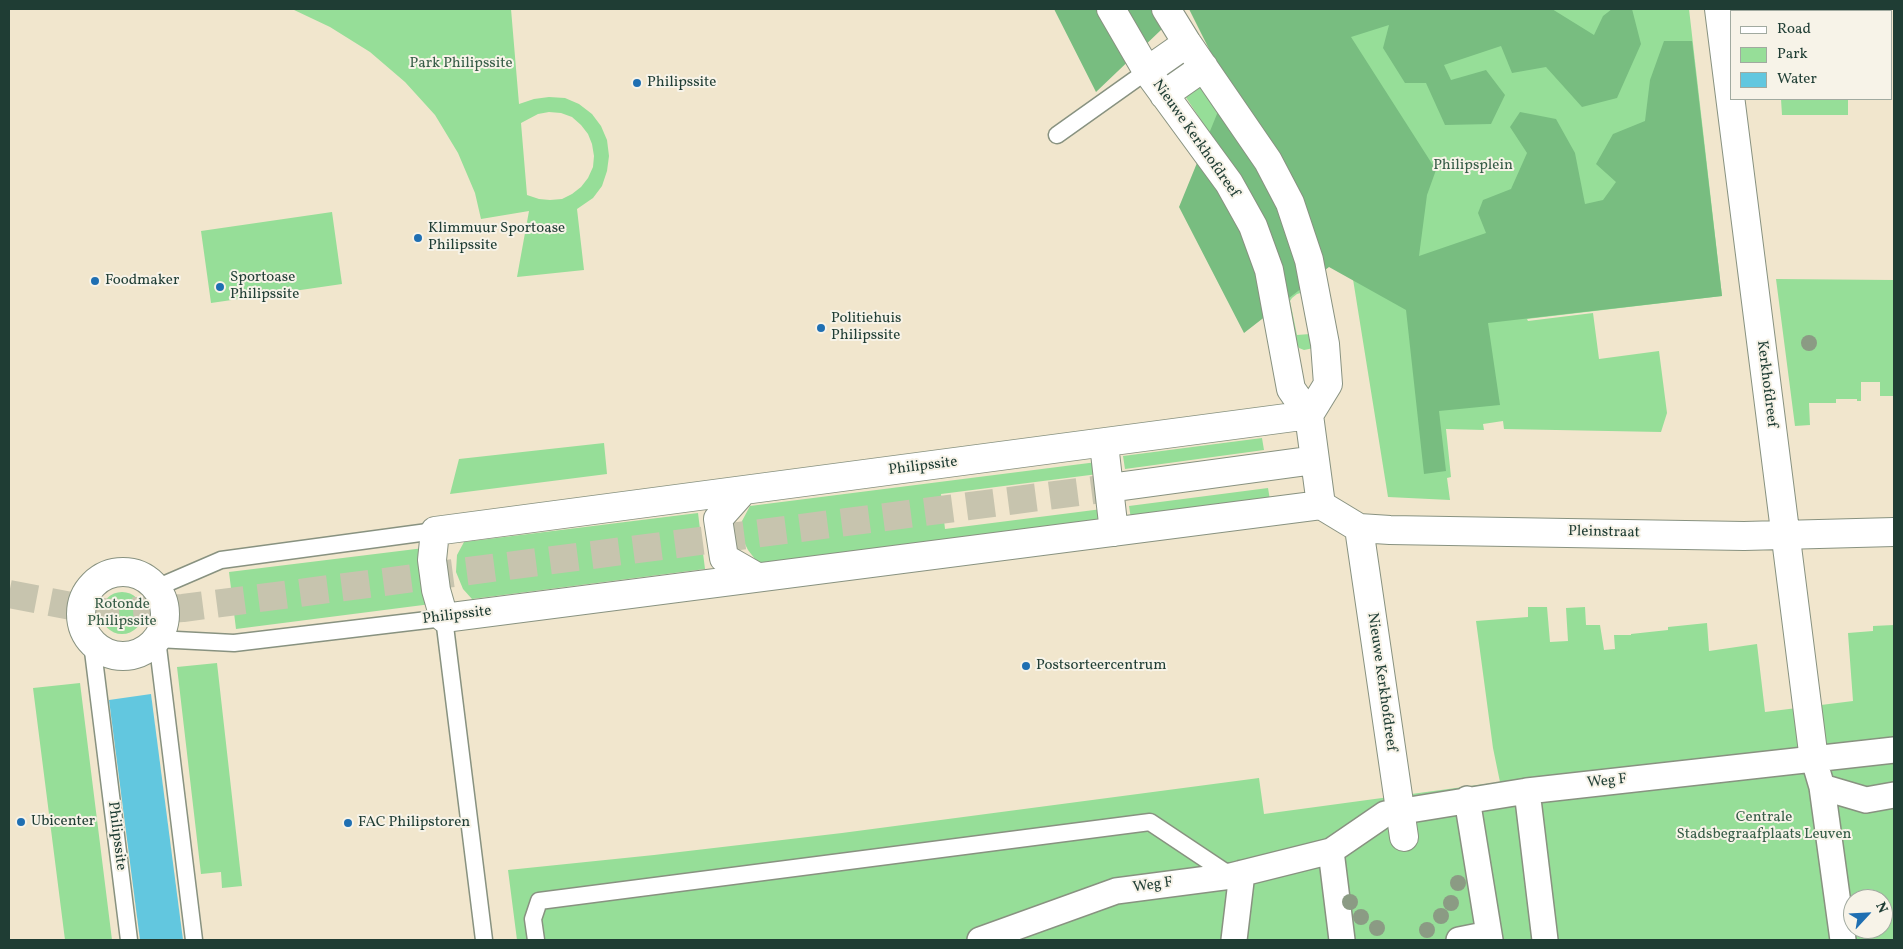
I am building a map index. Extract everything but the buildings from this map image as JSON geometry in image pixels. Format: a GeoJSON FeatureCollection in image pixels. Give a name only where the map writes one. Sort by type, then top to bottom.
{"type":"FeatureCollection","features":[{"type":"Feature","properties":{"kind":"street","name":"Nieuwe Kerkhofdreef"},"geometry":{"type":"LineString","coordinates":[[1111,9],[1164,95],[1229,183],[1253,226],[1269,270],[1291,389],[1309,415],[1321,505]]}},
{"type":"Feature","properties":{"kind":"street"},"geometry":{"type":"LineString","coordinates":[[1166,9],[1187,43],[1268,160],[1290,203],[1309,260],[1325,344],[1328,384],[1309,415]]}},
{"type":"Feature","properties":{"kind":"street","name":"Kerkhofdreef"},"geometry":{"type":"LineString","coordinates":[[1719,9],[1730,95]]}},
{"type":"Feature","properties":{"kind":"street"},"geometry":{"type":"LineString","coordinates":[[1148,71],[1187,43]]}},
{"type":"Feature","properties":{"kind":"street"},"geometry":{"type":"LineString","coordinates":[[1164,95],[1204,67]]}},
{"type":"Feature","properties":{"kind":"street","name":"Kerkhofdreef"},"geometry":{"type":"LineString","coordinates":[[1731,100],[1814,760]]}},
{"type":"Feature","properties":{"kind":"street","name":"Philipssite"},"geometry":{"type":"LineString","coordinates":[[434,532],[1104,444],[1309,415]]}},
{"type":"Feature","properties":{"kind":"street"},"geometry":{"type":"LineString","coordinates":[[1104,444],[1114,532]]}},
{"type":"Feature","properties":{"kind":"street"},"geometry":{"type":"LineString","coordinates":[[1108,488],[1315,460]]}},
{"type":"Feature","properties":{"kind":"street"},"geometry":{"type":"LineString","coordinates":[[743,491],[718,519],[724,558],[757,578]]}},
{"type":"Feature","properties":{"kind":"street","name":"Pleinstraat"},"geometry":{"type":"LineString","coordinates":[[1321,505],[1359,528],[1390,530],[1786,535],[1894,532]]}},
{"type":"Feature","properties":{"kind":"street","name":"Philipssite"},"geometry":{"type":"LineString","coordinates":[[444,618],[1321,505]]}},
{"type":"Feature","properties":{"kind":"street","name":"Nieuwe Kerkhofdreef"},"geometry":{"type":"LineString","coordinates":[[1359,528],[1402,824]]}},
{"type":"Feature","properties":{"kind":"street"},"geometry":{"type":"LineString","coordinates":[[434,532],[432,560],[436,590],[444,618]]}},
{"type":"Feature","properties":{"kind":"street","name":"Philipssite"},"geometry":{"type":"LineString","coordinates":[[92,643],[86,637],[81,624],[80,610],[84,597],[92,585],[104,576],[125,572],[145,578],[156,588]]}},
{"type":"Feature","properties":{"kind":"street"},"geometry":{"type":"LineString","coordinates":[[92,643],[108,654],[121,657],[134,655],[147,649],[157,639],[163,628],[165,614],[163,601],[156,588]]}},
{"type":"Feature","properties":{"kind":"street","name":"Weg F"},"geometry":{"type":"LineString","coordinates":[[980,940],[1116,891],[1237,874],[1331,851],[1385,814],[1402,824],[1467,799],[1894,750]]}},
{"type":"Feature","properties":{"kind":"street"},"geometry":{"type":"LineString","coordinates":[[1814,760],[1822,787],[1842,940]]}},
{"type":"Feature","properties":{"kind":"street"},"geometry":{"type":"LineString","coordinates":[[1822,787],[1866,800],[1894,795]]}},
{"type":"Feature","properties":{"kind":"street"},"geometry":{"type":"LineString","coordinates":[[1527,791],[1546,940]]}},
{"type":"Feature","properties":{"kind":"street"},"geometry":{"type":"LineString","coordinates":[[1459,940],[1489,937],[1467,799]]}},
{"type":"Feature","properties":{"kind":"street"},"geometry":{"type":"LineString","coordinates":[[1331,851],[1342,940]]}},
{"type":"Feature","properties":{"kind":"street"},"geometry":{"type":"LineString","coordinates":[[1234,940],[1237,874]]}},
{"type":"Feature","properties":{"kind":"lane"},"geometry":{"type":"LineString","coordinates":[[1057,135],[1148,71]]}},
{"type":"Feature","properties":{"kind":"lane","name":"Philipssite"},"geometry":{"type":"LineString","coordinates":[[156,588],[221,560],[434,532]]}},
{"type":"Feature","properties":{"kind":"lane"},"geometry":{"type":"LineString","coordinates":[[444,618],[484,940]]}},
{"type":"Feature","properties":{"kind":"lane","name":"Philipssite"},"geometry":{"type":"LineString","coordinates":[[157,639],[234,643],[444,618]]}},
{"type":"Feature","properties":{"kind":"lane"},"geometry":{"type":"LineString","coordinates":[[157,639],[194,940]]}},
{"type":"Feature","properties":{"kind":"lane","name":"Philipssite"},"geometry":{"type":"LineString","coordinates":[[92,643],[129,940]]}},
{"type":"Feature","properties":{"kind":"lane"},"geometry":{"type":"LineString","coordinates":[[536,940],[533,919],[539,902],[1150,822],[1237,874]]}},
{"type":"Feature","properties":{"kind":"green space","name":"Park Philipssite"},"geometry":{"type":"Polygon","coordinates":[[[292,9],[511,9],[519,104],[549,97],[565,98],[579,104],[592,114],[601,126],[607,140],[609,156],[602,186],[593,198],[577,209],[584,270],[517,277],[529,211],[481,219],[475,193],[458,153],[435,115],[405,82],[370,52],[330,27],[292,9]],[[549,112],[538,114],[521,123],[527,195],[539,199],[562,199],[572,194],[588,178],[593,167],[594,156],[588,134],[572,117],[561,113],[549,112]]]}},
{"type":"Feature","properties":{"kind":"green space"},"geometry":{"type":"Polygon","coordinates":[[[1054,9],[1183,9],[1096,92],[1054,9]]]}},
{"type":"Feature","properties":{"kind":"green space","name":"Philipsplein"},"geometry":{"type":"Polygon","coordinates":[[[1189,9],[1552,9],[1594,35],[1603,16],[1612,9],[1632,9],[1641,44],[1617,98],[1582,107],[1546,67],[1512,73],[1501,46],[1444,65],[1451,80],[1486,70],[1505,95],[1491,124],[1445,125],[1426,83],[1405,83],[1383,48],[1389,25],[1351,37],[1436,170],[1427,195],[1419,256],[1486,233],[1478,213],[1483,200],[1511,189],[1527,153],[1510,127],[1520,112],[1556,119],[1575,153],[1585,204],[1603,200],[1616,182],[1596,164],[1613,134],[1645,121],[1650,80],[1664,41],[1692,41],[1722,296],[1488,323],[1500,405],[1439,411],[1446,471],[1424,474],[1406,310],[1329,267],[1244,333],[1179,207],[1228,87],[1189,9]]]}},
{"type":"Feature","properties":{"kind":"green space","name":"Philipsplein"},"geometry":{"type":"Polygon","coordinates":[[[1204,9],[1689,9],[1722,296],[1527,319],[1528,321],[1593,313],[1599,359],[1659,351],[1667,413],[1661,432],[1504,429],[1503,421],[1483,424],[1484,430],[1446,429],[1451,477],[1447,478],[1450,500],[1388,497],[1352,273],[1204,9]]]}},
{"type":"Feature","properties":{"kind":"green space"},"geometry":{"type":"Polygon","coordinates":[[[1203,85],[1308,291],[1297,294],[1290,301],[1297,335],[1310,334],[1313,348],[1304,350],[1299,348],[1296,343],[1220,149],[1185,96],[1196,86],[1203,85]]]}},
{"type":"Feature","properties":{"kind":"green space"},"geometry":{"type":"Polygon","coordinates":[[[1781,100],[1848,100],[1848,115],[1782,115],[1781,100]]]}},
{"type":"Feature","properties":{"kind":"green space"},"geometry":{"type":"Polygon","coordinates":[[[332,212],[342,284],[211,303],[201,231],[332,212]]]}},
{"type":"Feature","properties":{"kind":"green space"},"geometry":{"type":"Polygon","coordinates":[[[1776,279],[1894,280],[1894,396],[1880,396],[1880,382],[1861,382],[1861,401],[1857,401],[1857,399],[1836,399],[1836,403],[1809,403],[1810,425],[1795,426],[1776,279]]]}},
{"type":"Feature","properties":{"kind":"green space"},"geometry":{"type":"Polygon","coordinates":[[[1262,438],[1264,450],[1125,469],[1123,456],[1262,438]]]}},
{"type":"Feature","properties":{"kind":"green space"},"geometry":{"type":"Polygon","coordinates":[[[604,443],[607,474],[450,494],[459,459],[604,443]]]}},
{"type":"Feature","properties":{"kind":"green space"},"geometry":{"type":"Polygon","coordinates":[[[1097,462],[1098,474],[941,494],[945,529],[1102,509],[1103,519],[758,563],[748,550],[741,536],[742,521],[750,506],[1097,462]]]}},
{"type":"Feature","properties":{"kind":"green space"},"geometry":{"type":"Polygon","coordinates":[[[1268,488],[1270,500],[1131,519],[1129,506],[1268,488]]]}},
{"type":"Feature","properties":{"kind":"green space"},"geometry":{"type":"Polygon","coordinates":[[[698,513],[705,569],[472,599],[463,589],[456,572],[457,555],[464,542],[698,513]]]}},
{"type":"Feature","properties":{"kind":"green space"},"geometry":{"type":"Polygon","coordinates":[[[424,548],[431,604],[236,629],[229,572],[424,548]]]}},
{"type":"Feature","properties":{"kind":"green space","name":"Rotonde Philipssite"},"geometry":{"type":"Polygon","coordinates":[[[122,592],[137,598],[143,613],[137,628],[122,634],[107,628],[101,613],[107,598],[122,592]]]}},
{"type":"Feature","properties":{"kind":"green space","name":"Centrale Stadsbegraafplaats Leuven"},"geometry":{"type":"Polygon","coordinates":[[[1528,607],[1547,607],[1550,642],[1568,641],[1566,608],[1585,607],[1586,625],[1600,625],[1604,650],[1615,649],[1614,635],[1631,635],[1668,630],[1668,627],[1707,623],[1709,651],[1757,644],[1765,712],[1853,701],[1848,633],[1873,631],[1873,626],[1894,625],[1894,940],[517,940],[508,870],[842,833],[1259,778],[1264,814],[1500,782],[1493,748],[1476,621],[1528,617],[1528,607]]]}},
{"type":"Feature","properties":{"kind":"green space"},"geometry":{"type":"Polygon","coordinates":[[[217,663],[242,886],[222,888],[221,872],[201,874],[177,667],[217,663]]]}},
{"type":"Feature","properties":{"kind":"green space"},"geometry":{"type":"Polygon","coordinates":[[[80,683],[112,940],[65,940],[33,688],[80,683]]]}},
{"type":"Feature","properties":{"kind":"water"},"geometry":{"type":"Polygon","coordinates":[[[151,694],[183,940],[140,940],[109,700],[151,694]]]}},
{"type":"Feature","properties":{"kind":"tunnel"},"geometry":{"type":"LineString","coordinates":[[9,594],[108,613],[183,608],[1109,488]]}},
{"type":"Feature","properties":{"kind":"place","name":"Philipssite"},"geometry":{"type":"Point","coordinates":[637,83]}},
{"type":"Feature","properties":{"kind":"place","name":"Klimmuur Sportoase Philipssite"},"geometry":{"type":"Point","coordinates":[418,238]}},
{"type":"Feature","properties":{"kind":"place","name":"Foodmaker"},"geometry":{"type":"Point","coordinates":[95,281]}},
{"type":"Feature","properties":{"kind":"place","name":"Sportoase Philipssite"},"geometry":{"type":"Point","coordinates":[220,287]}},
{"type":"Feature","properties":{"kind":"place","name":"Politiehuis Philipssite"},"geometry":{"type":"Point","coordinates":[821,328]}},
{"type":"Feature","properties":{"kind":"place","name":"Postsorteercentrum"},"geometry":{"type":"Point","coordinates":[1026,666]}},
{"type":"Feature","properties":{"kind":"place","name":"Ubicenter"},"geometry":{"type":"Point","coordinates":[21,822]}},
{"type":"Feature","properties":{"kind":"place","name":"FAC Philipstoren"},"geometry":{"type":"Point","coordinates":[348,823]}}]}
